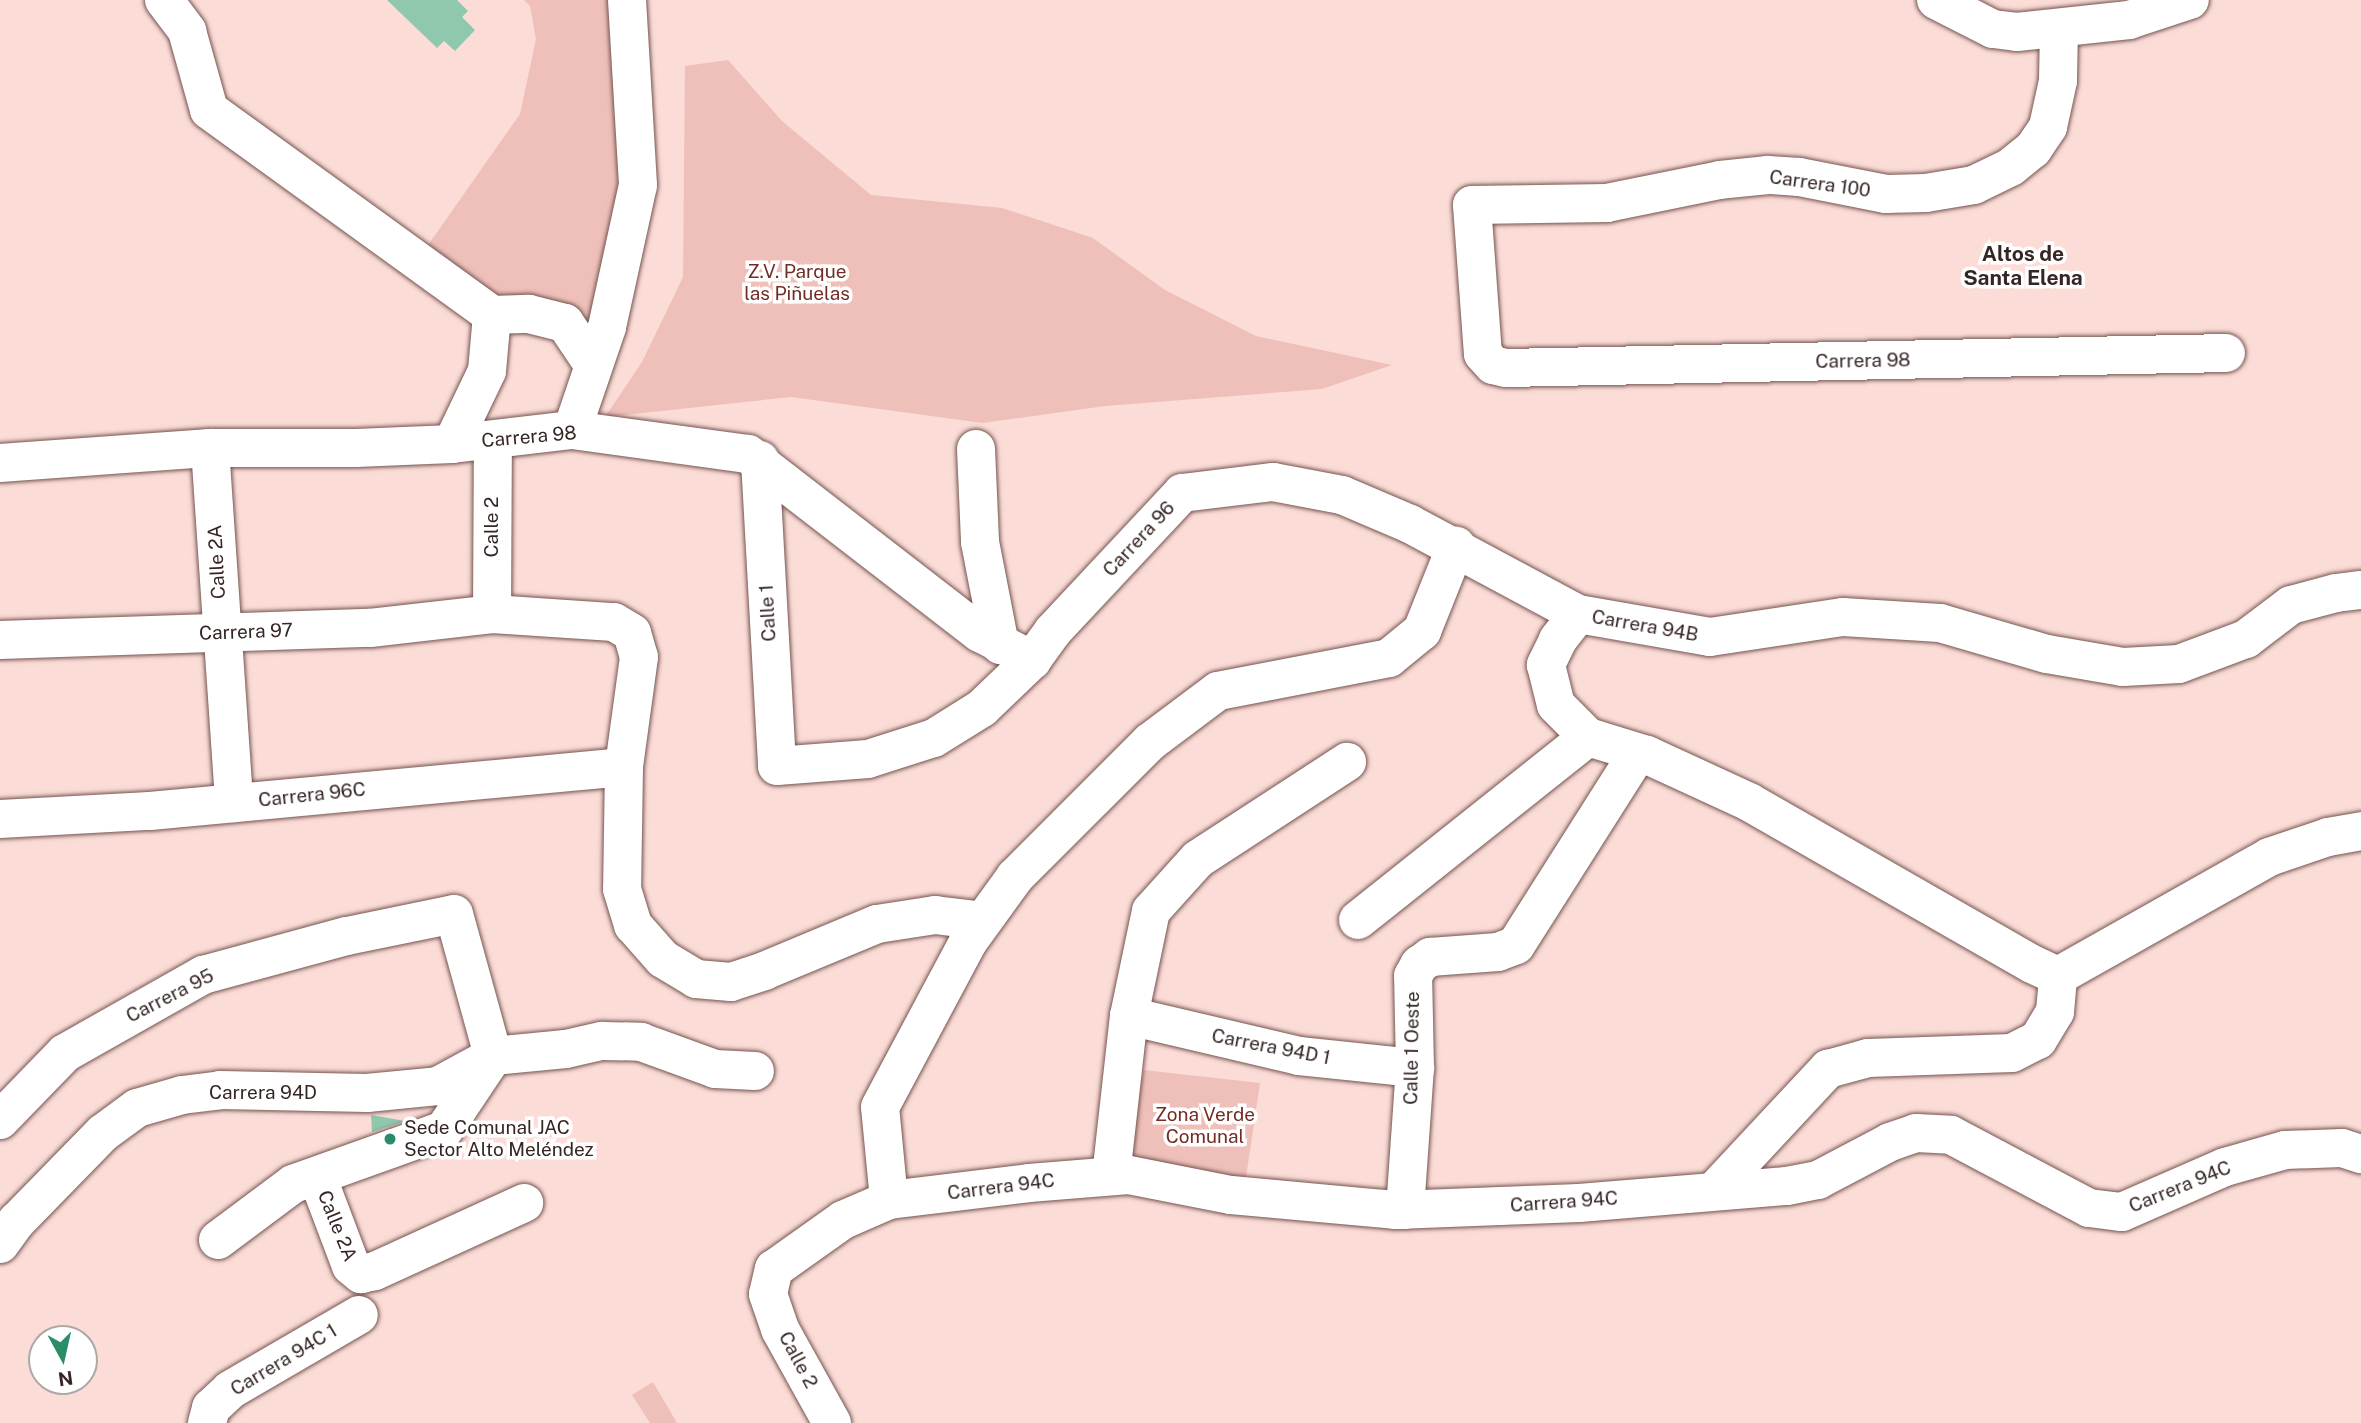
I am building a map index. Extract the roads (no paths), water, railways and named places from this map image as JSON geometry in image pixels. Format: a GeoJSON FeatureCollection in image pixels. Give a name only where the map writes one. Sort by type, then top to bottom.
{"type":"FeatureCollection","features":[{"type":"Feature","properties":{"kind":"street"},"geometry":{"type":"LineString","coordinates":[[164,0],[187,31],[209,110],[492,314],[529,314],[565,323],[611,310]]}},
{"type":"Feature","properties":{"kind":"street"},"geometry":{"type":"LineString","coordinates":[[572,430],[611,310],[638,185],[627,0]]}},
{"type":"Feature","properties":{"kind":"street"},"geometry":{"type":"LineString","coordinates":[[1936,0],[1993,29],[2017,32],[2129,20],[2190,0]]}},
{"type":"Feature","properties":{"kind":"street","name":"Carrera 100"},"geometry":{"type":"LineString","coordinates":[[1500,367],[1487,361],[1481,346],[1472,205],[1607,202],[1720,180],[1768,175],[1799,177],[1886,194],[1926,193],[1974,185],[1999,175],[2017,163],[2033,149],[2048,127],[2058,81],[2059,28]]}},
{"type":"Feature","properties":{"kind":"street"},"geometry":{"type":"LineString","coordinates":[[452,444],[487,371],[492,314]]}},
{"type":"Feature","properties":{"kind":"street"},"geometry":{"type":"LineString","coordinates":[[565,323],[592,363]]}},
{"type":"Feature","properties":{"kind":"street","name":"Carrera 98"},"geometry":{"type":"LineString","coordinates":[[1500,367],[2226,353]]}},
{"type":"Feature","properties":{"kind":"street","name":"Carrera 98"},"geometry":{"type":"LineString","coordinates":[[0,463],[210,448],[356,448],[452,444],[572,430],[748,454],[760,460],[980,633],[1016,653]]}},
{"type":"Feature","properties":{"kind":"street","name":"Calle 2"},"geometry":{"type":"LineString","coordinates":[[492,614],[493,440]]}},
{"type":"Feature","properties":{"kind":"street","name":"Calle 2A"},"geometry":{"type":"LineString","coordinates":[[210,448],[234,803]]}},
{"type":"Feature","properties":{"kind":"street"},"geometry":{"type":"LineString","coordinates":[[976,449],[980,542],[1016,653]]}},
{"type":"Feature","properties":{"kind":"street","name":"Calle 1"},"geometry":{"type":"LineString","coordinates":[[760,460],[777,766]]}},
{"type":"Feature","properties":{"kind":"street","name":"Carrera 96"},"geometry":{"type":"LineString","coordinates":[[777,766],[868,759],[934,738],[982,708],[1016,653],[1053,631],[1182,493],[1273,482],[1342,495],[1456,546],[1578,614]]}},
{"type":"Feature","properties":{"kind":"street"},"geometry":{"type":"LineString","coordinates":[[889,1200],[880,1107],[968,942],[1014,877],[1140,752],[1218,691],[1389,658],[1422,632],[1456,546]]}},
{"type":"Feature","properties":{"kind":"street","name":"Carrera 94B"},"geometry":{"type":"LineString","coordinates":[[2057,975],[2032,964],[1749,802],[1638,753],[1588,737],[1556,705],[1546,665],[1558,640],[1578,614],[1710,637],[1843,617],[1940,623],[2047,654],[2123,667],[2179,664],[2246,639],[2291,605],[2336,593],[2361,590]]}},
{"type":"Feature","properties":{"kind":"street","name":"Carrera 97"},"geometry":{"type":"LineString","coordinates":[[0,640],[370,628],[492,614],[614,622],[632,633],[639,657],[624,767],[622,889],[633,925],[663,958],[696,979],[731,982],[877,924],[935,915],[983,921]]}},
{"type":"Feature","properties":{"kind":"street"},"geometry":{"type":"LineString","coordinates":[[1358,920],[1588,737]]}},
{"type":"Feature","properties":{"kind":"street","name":"Calle 1 Oeste"},"geometry":{"type":"LineString","coordinates":[[1405,1210],[1415,1068],[1413,976],[1419,965],[1430,957],[1498,952],[1516,945],[1638,753]]}},
{"type":"Feature","properties":{"kind":"street"},"geometry":{"type":"LineString","coordinates":[[1111,1176],[1129,1016],[1151,911],[1198,859],[1346,762]]}},
{"type":"Feature","properties":{"kind":"street","name":"Carrera 96C"},"geometry":{"type":"LineString","coordinates":[[0,819],[234,803],[624,767]]}},
{"type":"Feature","properties":{"kind":"street"},"geometry":{"type":"LineString","coordinates":[[1716,1190],[1828,1069],[1868,1058],[2012,1053],[2038,1040],[2055,1012],[2057,975],[2269,857],[2328,837],[2361,831]]}},
{"type":"Feature","properties":{"kind":"street","name":"Carrera 95"},"geometry":{"type":"LineString","coordinates":[[0,1120],[65,1053],[203,975],[347,936],[454,914],[493,1056]]}},
{"type":"Feature","properties":{"kind":"street","name":"Carrera 94D 1"},"geometry":{"type":"LineString","coordinates":[[1129,1016],[1299,1056],[1415,1068]]}},
{"type":"Feature","properties":{"kind":"street"},"geometry":{"type":"LineString","coordinates":[[218,1240],[293,1184],[444,1130],[493,1056],[566,1049],[602,1041],[641,1042],[715,1069],[755,1071]]}},
{"type":"Feature","properties":{"kind":"street","name":"Carrera 94D"},"geometry":{"type":"LineString","coordinates":[[0,1244],[17,1221],[103,1133],[137,1108],[181,1095],[220,1090],[367,1093],[438,1086],[493,1056]]}},
{"type":"Feature","properties":{"kind":"street","name":"Carrera 94C"},"geometry":{"type":"LineString","coordinates":[[768,1294],[774,1269],[843,1220],[889,1200],[1029,1183],[1129,1175],[1231,1195],[1405,1210],[1579,1203],[1787,1186],[1818,1180],[1889,1142],[1916,1133],[1951,1135],[2089,1208],[2122,1212],[2225,1167],[2285,1150],[2342,1148],[2361,1154]]}},
{"type":"Feature","properties":{"kind":"street","name":"Calle 2A"},"geometry":{"type":"LineString","coordinates":[[317,1175],[351,1266],[361,1274],[376,1271],[524,1203]]}},
{"type":"Feature","properties":{"kind":"street","name":"Calle 2"},"geometry":{"type":"LineString","coordinates":[[768,1294],[780,1329],[832,1423]]}},
{"type":"Feature","properties":{"kind":"street","name":"Carrera 94C 1"},"geometry":{"type":"LineString","coordinates":[[209,1416],[230,1390],[359,1315]]}},
{"type":"Feature","properties":{"kind":"place","name":"Sede Comunal JAC Sector Alto Meléndez"},"geometry":{"type":"Point","coordinates":[390,1139]}},
{"type":"Feature","properties":{"kind":"district","name":"Altos de Santa Elena"},"geometry":{"type":"Point","coordinates":[2023,266]}},
{"type":"Feature","properties":{"kind":"park label","name":"Z.V. Parque las Piñuelas"},"geometry":{"type":"Point","coordinates":[797,283]}},
{"type":"Feature","properties":{"kind":"park label","name":"Zona Verde Comunal"},"geometry":{"type":"Point","coordinates":[1205,1126]}}]}
